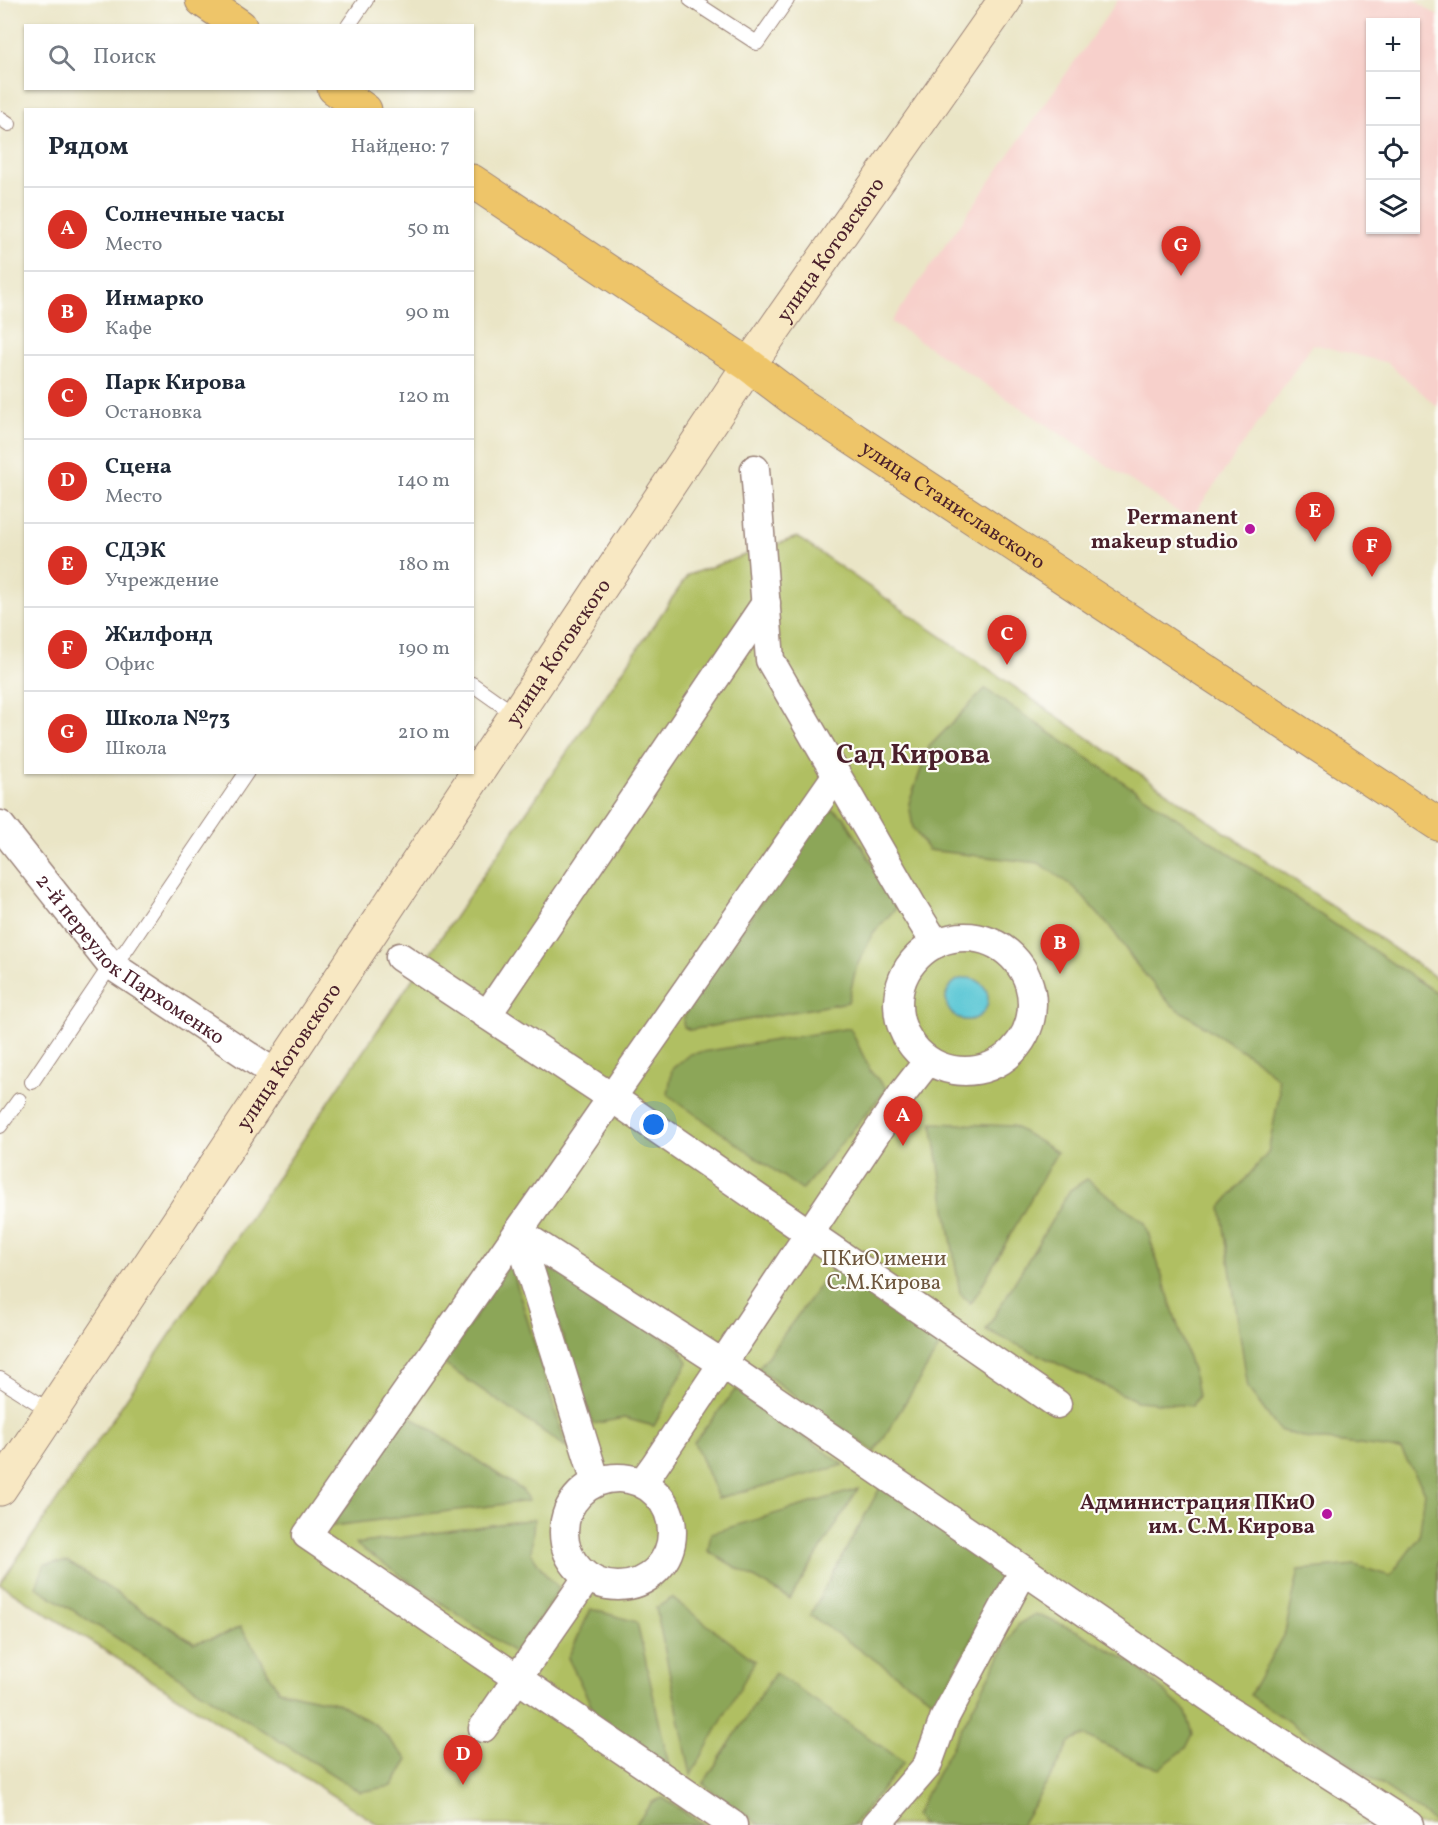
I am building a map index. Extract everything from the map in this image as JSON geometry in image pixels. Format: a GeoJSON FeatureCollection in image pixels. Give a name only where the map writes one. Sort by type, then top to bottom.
{"type":"FeatureCollection","features":[{"type":"Feature","properties":{"kind":"main road"},"geometry":{"type":"LineString","coordinates":[[202,0],[237,24]]}},
{"type":"Feature","properties":{"kind":"main road","name":"улица Котовского"},"geometry":{"type":"LineString","coordinates":[[0,1489],[749,365],[1005,0]]}},
{"type":"Feature","properties":{"kind":"main road"},"geometry":{"type":"LineString","coordinates":[[337,90],[362,108]]}},
{"type":"Feature","properties":{"kind":"main road","name":"улица Станиславского"},"geometry":{"type":"LineString","coordinates":[[474,182],[749,365],[809,409],[1438,824]]}},
{"type":"Feature","properties":{"kind":"street"},"geometry":{"type":"LineString","coordinates":[[755,469],[770,660],[936,944]]}},
{"type":"Feature","properties":{"kind":"street"},"geometry":{"type":"LineString","coordinates":[[487,1015],[766,603]]}},
{"type":"Feature","properties":{"kind":"street"},"geometry":{"type":"LineString","coordinates":[[733,1825],[307,1535],[836,776]]}},
{"type":"Feature","properties":{"kind":"street","name":"2-й переулок Пархоменко"},"geometry":{"type":"LineString","coordinates":[[0,825],[111,965],[277,1075]]}},
{"type":"Feature","properties":{"kind":"street"},"geometry":{"type":"LineString","coordinates":[[967,937],[990,942],[1009,954],[1024,972],[1031,994],[1030,1017],[1022,1039],[1008,1055],[990,1066],[969,1071],[948,1069],[928,1061],[912,1047],[902,1028],[897,1007],[900,986],[909,967],[923,951],[936,944],[944,940],[967,937]]}},
{"type":"Feature","properties":{"kind":"street"},"geometry":{"type":"LineString","coordinates":[[400,957],[611,1097],[1057,1404]]}},
{"type":"Feature","properties":{"kind":"street"},"geometry":{"type":"LineString","coordinates":[[642,1483],[903,1093],[928,1061]]}},
{"type":"Feature","properties":{"kind":"street"},"geometry":{"type":"LineString","coordinates":[[518,1232],[723,1364],[1225,1708],[1409,1825]]}},
{"type":"Feature","properties":{"kind":"street"},"geometry":{"type":"LineString","coordinates":[[518,1232],[587,1476],[590,1485],[576,1497],[556,1507],[566,1549],[574,1565],[587,1578],[604,1585],[622,1587],[651,1585],[655,1572],[682,1534],[672,1524],[667,1507],[656,1493],[642,1483],[624,1478],[587,1476]]}},
{"type":"Feature","properties":{"kind":"street"},"geometry":{"type":"LineString","coordinates":[[876,1825],[927,1766],[944,1719],[1024,1570]]}},
{"type":"Feature","properties":{"kind":"street"},"geometry":{"type":"LineString","coordinates":[[483,1728],[587,1578]]}},
{"type":"Feature","properties":{"kind":"lane"},"geometry":{"type":"LineString","coordinates":[[349,24],[366,0]]}},
{"type":"Feature","properties":{"kind":"lane"},"geometry":{"type":"LineString","coordinates":[[691,0],[757,43],[787,0]]}},
{"type":"Feature","properties":{"kind":"lane"},"geometry":{"type":"LineString","coordinates":[[474,685],[516,715]]}},
{"type":"Feature","properties":{"kind":"lane"},"geometry":{"type":"LineString","coordinates":[[32,1082],[111,965],[126,950],[246,774]]}},
{"type":"Feature","properties":{"kind":"lane"},"geometry":{"type":"LineString","coordinates":[[0,1126],[19,1100]]}},
{"type":"Feature","properties":{"kind":"lane"},"geometry":{"type":"LineString","coordinates":[[0,1379],[51,1412]]}},
{"type":"Feature","properties":{"kind":"shaded area"},"geometry":{"type":"Polygon","coordinates":[[[1118,0],[1415,0],[1438,16],[1438,407],[1388,363],[1313,344],[1190,520],[891,322],[1118,0]]]}},
{"type":"Feature","properties":{"kind":"green space","name":"ПКиО имени С.М.Кирова"},"geometry":{"type":"Polygon","coordinates":[[[797,537],[1438,979],[1438,1825],[379,1825],[0,1584],[688,575],[797,537]]]}},
{"type":"Feature","properties":{"kind":"green space"},"geometry":{"type":"Polygon","coordinates":[[[985,689],[1438,994],[1438,1824],[1250,1695],[1285,1632],[1299,1570],[1355,1565],[1390,1576],[1419,1538],[1425,1492],[1401,1450],[1309,1439],[1279,1430],[1248,1388],[1221,1207],[1268,1153],[1279,1095],[1278,1079],[1255,1059],[1170,1004],[1136,964],[1114,932],[1075,888],[1039,863],[928,850],[913,828],[909,803],[929,747],[985,689]]]}},
{"type":"Feature","properties":{"kind":"green space"},"geometry":{"type":"Polygon","coordinates":[[[833,810],[844,817],[898,906],[873,933],[856,968],[848,1002],[690,1030],[684,1027],[683,1021],[690,1001],[824,816],[833,810]]]}},
{"type":"Feature","properties":{"kind":"green space"},"geometry":{"type":"Polygon","coordinates":[[[850,1028],[871,1072],[887,1089],[802,1190],[668,1095],[672,1069],[690,1054],[850,1028]]]}},
{"type":"Feature","properties":{"kind":"green space"},"geometry":{"type":"Polygon","coordinates":[[[932,1123],[1013,1126],[1057,1152],[970,1303],[960,1293],[932,1123]]]}},
{"type":"Feature","properties":{"kind":"green space"},"geometry":{"type":"Polygon","coordinates":[[[1087,1179],[1145,1223],[1195,1379],[1198,1396],[1192,1406],[1137,1401],[986,1330],[1070,1190],[1087,1179]]]}},
{"type":"Feature","properties":{"kind":"green space"},"geometry":{"type":"Polygon","coordinates":[[[534,1254],[680,1349],[688,1362],[654,1426],[624,1418],[593,1424],[534,1254]]]}},
{"type":"Feature","properties":{"kind":"green space"},"geometry":{"type":"Polygon","coordinates":[[[837,1262],[943,1341],[875,1452],[758,1369],[837,1262]]]}},
{"type":"Feature","properties":{"kind":"green space"},"geometry":{"type":"Polygon","coordinates":[[[510,1263],[566,1447],[444,1364],[510,1263]]]}},
{"type":"Feature","properties":{"kind":"green space"},"geometry":{"type":"Polygon","coordinates":[[[736,1389],[844,1465],[718,1498],[694,1442],[736,1389]]]}},
{"type":"Feature","properties":{"kind":"green space"},"geometry":{"type":"Polygon","coordinates":[[[407,1414],[522,1490],[529,1501],[332,1526],[407,1414]]]}},
{"type":"Feature","properties":{"kind":"green space"},"geometry":{"type":"Polygon","coordinates":[[[881,1486],[1007,1575],[937,1703],[810,1615],[881,1486]]]}},
{"type":"Feature","properties":{"kind":"green space"},"geometry":{"type":"Polygon","coordinates":[[[858,1489],[790,1599],[708,1551],[711,1533],[858,1489]]]}},
{"type":"Feature","properties":{"kind":"green space"},"geometry":{"type":"Polygon","coordinates":[[[534,1519],[531,1553],[546,1575],[559,1588],[518,1655],[355,1544],[534,1519]]]}},
{"type":"Feature","properties":{"kind":"green space"},"geometry":{"type":"Polygon","coordinates":[[[68,1562],[194,1643],[224,1635],[240,1627],[256,1650],[278,1690],[340,1704],[376,1725],[408,1760],[392,1786],[360,1792],[36,1587],[45,1564],[68,1562]]]}},
{"type":"Feature","properties":{"kind":"green space"},"geometry":{"type":"Polygon","coordinates":[[[672,1598],[755,1661],[691,1775],[656,1608],[672,1598]]]}},
{"type":"Feature","properties":{"kind":"green space"},"geometry":{"type":"Polygon","coordinates":[[[591,1609],[637,1622],[669,1766],[598,1719],[568,1658],[591,1609]]]}},
{"type":"Feature","properties":{"kind":"green space"},"geometry":{"type":"Polygon","coordinates":[[[1035,1614],[1077,1631],[1134,1664],[1186,1712],[1193,1734],[1186,1748],[1160,1768],[1141,1763],[1085,1735],[1070,1742],[1021,1825],[922,1825],[915,1815],[1017,1625],[1035,1614]]]}},
{"type":"Feature","properties":{"kind":"green space"},"geometry":{"type":"Polygon","coordinates":[[[775,1673],[904,1762],[853,1825],[760,1825],[703,1784],[775,1673]]]}},
{"type":"Feature","properties":{"kind":"green space"},"geometry":{"type":"Polygon","coordinates":[[[663,1798],[704,1825],[635,1825],[652,1802],[663,1798]]]}},
{"type":"Feature","properties":{"kind":"water"},"geometry":{"type":"Polygon","coordinates":[[[967,978],[975,979],[982,984],[987,991],[987,1007],[982,1014],[975,1019],[967,1020],[959,1019],[952,1014],[947,1007],[946,999],[947,991],[952,984],[959,979],[967,978]]]}},
{"type":"Feature","properties":{"kind":"place","name":"Школа №73"},"geometry":{"type":"Point","coordinates":[1181,276]}},
{"type":"Feature","properties":{"kind":"place","name":"Permanent makeup studio"},"geometry":{"type":"Point","coordinates":[1250,529]}},
{"type":"Feature","properties":{"kind":"place","name":"СДЭК"},"geometry":{"type":"Point","coordinates":[1315,542]}},
{"type":"Feature","properties":{"kind":"place","name":"Жилфонд"},"geometry":{"type":"Point","coordinates":[1372,577]}},
{"type":"Feature","properties":{"kind":"place","name":"Парк Кирова"},"geometry":{"type":"Point","coordinates":[1007,665]}},
{"type":"Feature","properties":{"kind":"place","name":"Инмарко"},"geometry":{"type":"Point","coordinates":[1060,974]}},
{"type":"Feature","properties":{"kind":"place","name":"Солнечные часы"},"geometry":{"type":"Point","coordinates":[903,1146]}},
{"type":"Feature","properties":{"kind":"place","name":"Администрация ПКиО им. С.М. Кирова"},"geometry":{"type":"Point","coordinates":[1327,1514]}},
{"type":"Feature","properties":{"kind":"place","name":"Сцена"},"geometry":{"type":"Point","coordinates":[463,1785]}},
{"type":"Feature","properties":{"kind":"district","name":"Сад Кирова"},"geometry":{"type":"Point","coordinates":[913,754]}}]}
